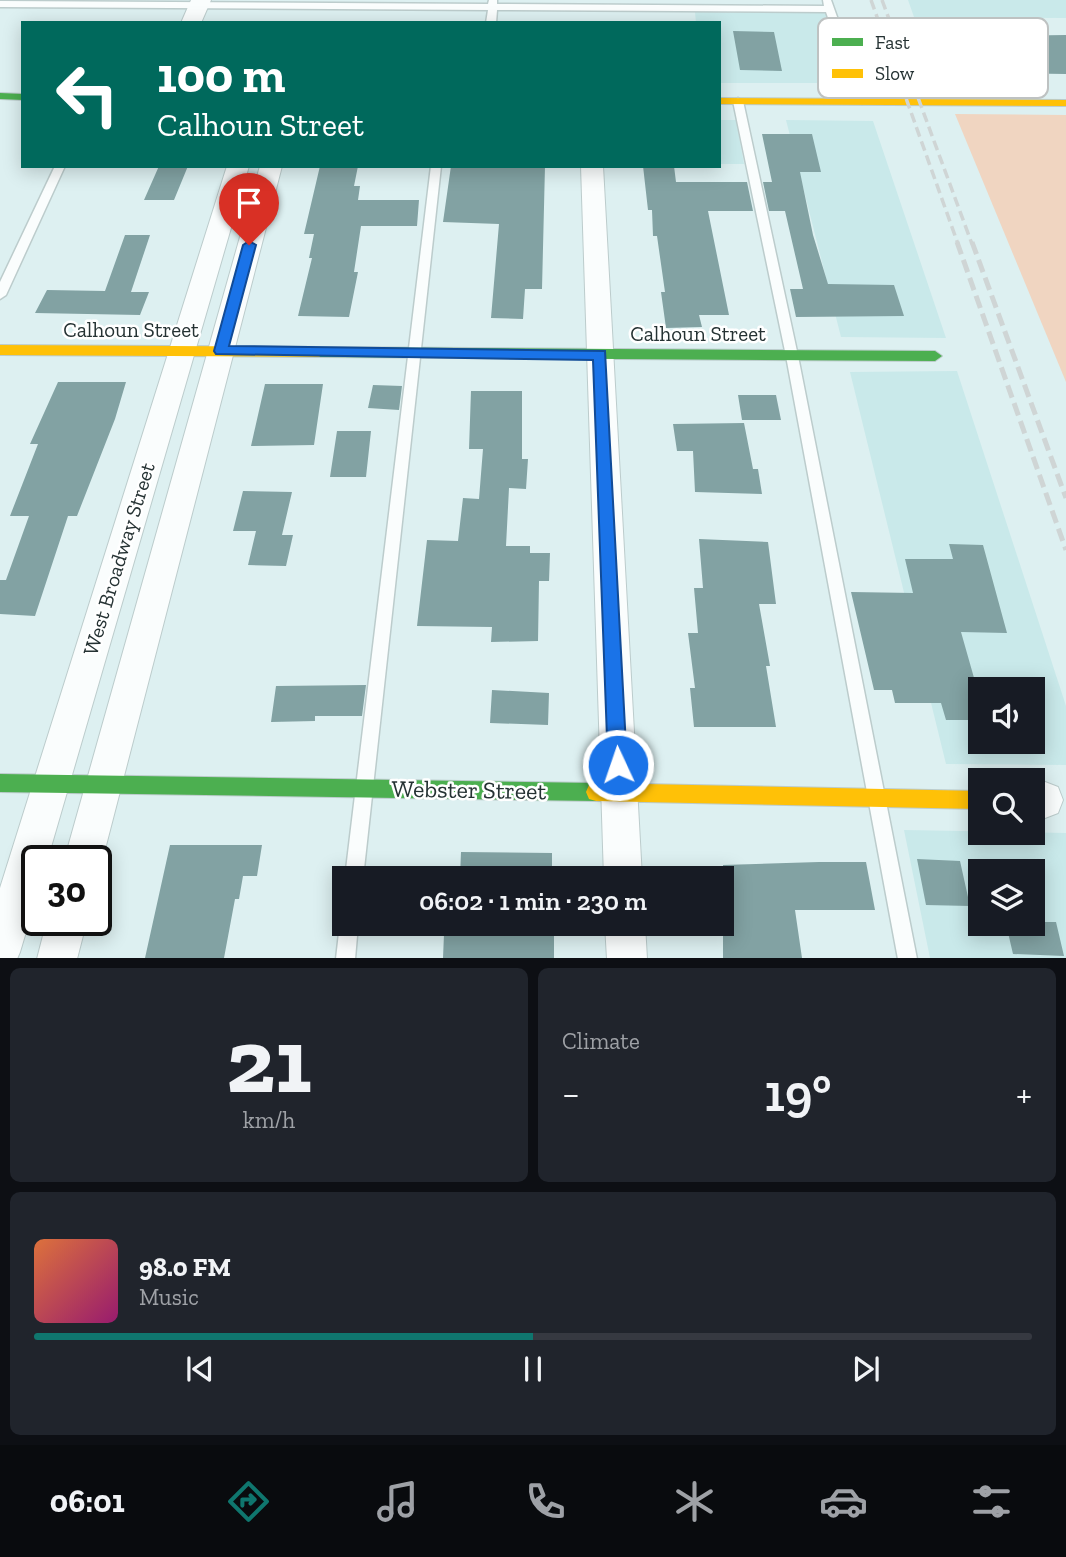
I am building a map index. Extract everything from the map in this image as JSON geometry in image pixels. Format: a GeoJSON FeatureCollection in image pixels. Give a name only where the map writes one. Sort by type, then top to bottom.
{"type":"FeatureCollection","features":[{"type":"Feature","properties":{"kind":"street"},"geometry":{"type":"LineString","coordinates":[[0,96],[21,97]]}},
{"type":"Feature","properties":{"kind":"street"},"geometry":{"type":"LineString","coordinates":[[721,101],[1066,103]]}},
{"type":"Feature","properties":{"kind":"street","name":"West Broadway Street"},"geometry":{"type":"LineString","coordinates":[[0,952],[238,168]]}},
{"type":"Feature","properties":{"kind":"street","name":"West Broadway Street"},"geometry":{"type":"LineString","coordinates":[[87,845],[270,168]]}},
{"type":"Feature","properties":{"kind":"street"},"geometry":{"type":"LineString","coordinates":[[592,168],[622,866]]}},
{"type":"Feature","properties":{"kind":"street","name":"Calhoun Street"},"geometry":{"type":"LineString","coordinates":[[0,350],[934,356]]}},
{"type":"Feature","properties":{"kind":"street","name":"Webster Street"},"geometry":{"type":"LineString","coordinates":[[0,783],[364,787],[968,800]]}},
{"type":"Feature","properties":{"kind":"street"},"geometry":{"type":"LineString","coordinates":[[57,958],[63,936]]}},
{"type":"Feature","properties":{"kind":"street"},"geometry":{"type":"LineString","coordinates":[[626,936],[627,958]]}},
{"type":"Feature","properties":{"kind":"lane"},"geometry":{"type":"LineString","coordinates":[[0,4],[197,9],[493,4],[828,5]]}},
{"type":"Feature","properties":{"kind":"lane"},"geometry":{"type":"LineString","coordinates":[[738,101],[792,356],[908,958]]}},
{"type":"Feature","properties":{"kind":"lane"},"geometry":{"type":"LineString","coordinates":[[0,295],[59,168]]}},
{"type":"Feature","properties":{"kind":"lane"},"geometry":{"type":"LineString","coordinates":[[355,866],[436,168]]}},
{"type":"Feature","properties":{"kind":"lane"},"geometry":{"type":"LineString","coordinates":[[345,958],[348,936]]}},
{"type":"Feature","properties":{"kind":"shaded area"},"geometry":{"type":"Polygon","coordinates":[[[908,0],[1066,0],[1066,18],[914,17],[908,0]]]}},
{"type":"Feature","properties":{"kind":"shaded area"},"geometry":{"type":"Polygon","coordinates":[[[695,12],[828,13],[830,18],[818,18],[818,83],[721,83],[721,21],[696,21],[695,12]]]}},
{"type":"Feature","properties":{"kind":"shaded area"},"geometry":{"type":"Polygon","coordinates":[[[955,114],[1066,115],[1066,382],[955,114]]]}},
{"type":"Feature","properties":{"kind":"shaded area"},"geometry":{"type":"Polygon","coordinates":[[[721,120],[736,120],[744,164],[721,164],[721,120]]]}},
{"type":"Feature","properties":{"kind":"shaded area"},"geometry":{"type":"Polygon","coordinates":[[[786,120],[873,121],[946,338],[841,337],[786,120]]]}},
{"type":"Feature","properties":{"kind":"shaded area"},"geometry":{"type":"Polygon","coordinates":[[[957,371],[1066,706],[1066,765],[946,764],[850,372],[957,371]]]}},
{"type":"Feature","properties":{"kind":"shaded area"},"geometry":{"type":"Polygon","coordinates":[[[904,830],[968,831],[968,845],[1045,845],[1045,833],[1066,833],[1066,958],[930,958],[904,830]]]}},
{"type":"Feature","properties":{"kind":"building"},"geometry":{"type":"Polygon","coordinates":[[[733,31],[774,32],[782,71],[740,70],[733,31]]]}},
{"type":"Feature","properties":{"kind":"building"},"geometry":{"type":"Polygon","coordinates":[[[1048,35],[1066,35],[1066,74],[1048,74],[1048,35]]]}},
{"type":"Feature","properties":{"kind":"building"},"geometry":{"type":"Polygon","coordinates":[[[762,134],[812,134],[821,172],[800,172],[813,235],[828,284],[894,285],[904,316],[796,317],[790,289],[803,289],[785,211],[769,211],[763,182],[772,182],[762,134]]]}},
{"type":"Feature","properties":{"kind":"building"},"geometry":{"type":"Polygon","coordinates":[[[158,168],[187,168],[174,200],[144,200],[158,168]]]}},
{"type":"Feature","properties":{"kind":"building"},"geometry":{"type":"Polygon","coordinates":[[[320,168],[358,168],[354,186],[360,186],[358,200],[419,200],[417,226],[361,226],[354,272],[358,272],[349,317],[298,316],[312,258],[309,258],[314,234],[304,234],[320,168]]]}},
{"type":"Feature","properties":{"kind":"building"},"geometry":{"type":"Polygon","coordinates":[[[451,168],[545,168],[542,289],[525,289],[523,319],[491,318],[499,224],[443,222],[451,168]]]}},
{"type":"Feature","properties":{"kind":"building"},"geometry":{"type":"Polygon","coordinates":[[[643,168],[674,168],[676,182],[747,182],[753,211],[708,211],[729,315],[699,315],[702,327],[666,328],[661,292],[665,292],[657,236],[653,236],[652,210],[648,210],[643,168]]]}},
{"type":"Feature","properties":{"kind":"building"},"geometry":{"type":"Polygon","coordinates":[[[125,235],[150,235],[131,292],[149,292],[140,315],[35,313],[47,290],[105,291],[125,235]]]}},
{"type":"Feature","properties":{"kind":"building"},"geometry":{"type":"Polygon","coordinates":[[[58,382],[126,382],[115,419],[77,516],[68,516],[35,616],[0,614],[0,580],[6,580],[29,516],[10,516],[38,444],[30,444],[58,382]]]}},
{"type":"Feature","properties":{"kind":"building"},"geometry":{"type":"Polygon","coordinates":[[[265,384],[323,384],[314,445],[251,446],[265,384]]]}},
{"type":"Feature","properties":{"kind":"building"},"geometry":{"type":"Polygon","coordinates":[[[373,385],[402,386],[399,410],[368,408],[373,385]]]}},
{"type":"Feature","properties":{"kind":"building"},"geometry":{"type":"Polygon","coordinates":[[[471,391],[522,391],[522,459],[528,459],[526,489],[509,488],[506,546],[530,546],[530,553],[550,553],[549,581],[539,581],[538,641],[491,642],[492,627],[417,626],[427,540],[458,541],[463,498],[479,499],[483,449],[469,449],[471,391]]]}},
{"type":"Feature","properties":{"kind":"building"},"geometry":{"type":"Polygon","coordinates":[[[738,395],[776,395],[781,420],[742,420],[738,395]]]}},
{"type":"Feature","properties":{"kind":"building"},"geometry":{"type":"Polygon","coordinates":[[[744,423],[753,469],[758,469],[762,494],[695,492],[693,451],[677,451],[673,424],[744,423]]]}},
{"type":"Feature","properties":{"kind":"building"},"geometry":{"type":"Polygon","coordinates":[[[337,431],[371,431],[366,477],[330,477],[337,431]]]}},
{"type":"Feature","properties":{"kind":"building"},"geometry":{"type":"Polygon","coordinates":[[[243,491],[292,492],[282,535],[293,535],[286,566],[248,565],[256,531],[233,531],[243,491]]]}},
{"type":"Feature","properties":{"kind":"building"},"geometry":{"type":"Polygon","coordinates":[[[699,539],[768,542],[776,604],[759,604],[770,666],[766,666],[776,727],[694,727],[690,688],[695,688],[688,633],[698,633],[694,588],[703,588],[699,539]]]}},
{"type":"Feature","properties":{"kind":"building"},"geometry":{"type":"Polygon","coordinates":[[[949,544],[983,545],[1007,633],[961,632],[974,677],[968,677],[968,720],[946,720],[941,703],[895,703],[892,690],[874,690],[851,592],[913,593],[905,559],[953,559],[949,544]]]}},
{"type":"Feature","properties":{"kind":"building"},"geometry":{"type":"Polygon","coordinates":[[[366,685],[362,716],[315,716],[315,721],[271,722],[276,686],[366,685]]]}},
{"type":"Feature","properties":{"kind":"building"},"geometry":{"type":"Polygon","coordinates":[[[492,690],[549,693],[548,725],[490,723],[492,690]]]}},
{"type":"Feature","properties":{"kind":"building"},"geometry":{"type":"Polygon","coordinates":[[[170,845],[262,845],[257,876],[243,876],[239,899],[235,899],[224,958],[145,958],[170,845]]]}},
{"type":"Feature","properties":{"kind":"building"},"geometry":{"type":"Polygon","coordinates":[[[461,852],[552,853],[552,866],[460,866],[461,852]]]}},
{"type":"Feature","properties":{"kind":"building"},"geometry":{"type":"Polygon","coordinates":[[[917,859],[960,861],[968,906],[926,905],[917,859]]]}},
{"type":"Feature","properties":{"kind":"building"},"geometry":{"type":"Polygon","coordinates":[[[866,862],[875,910],[795,910],[802,958],[723,958],[723,936],[734,936],[734,866],[723,865],[866,862]]]}},
{"type":"Feature","properties":{"kind":"building"},"geometry":{"type":"Polygon","coordinates":[[[1045,922],[1056,922],[1064,956],[1013,954],[1009,936],[1045,936],[1045,922]]]}},
{"type":"Feature","properties":{"kind":"building"},"geometry":{"type":"Polygon","coordinates":[[[444,936],[554,936],[554,958],[443,958],[444,936]]]}},
{"type":"Feature","properties":{"kind":"railway"},"geometry":{"type":"LineString","coordinates":[[871,0],[877,18]]}},
{"type":"Feature","properties":{"kind":"railway"},"geometry":{"type":"LineString","coordinates":[[882,0],[889,18]]}},
{"type":"Feature","properties":{"kind":"railway"},"geometry":{"type":"LineString","coordinates":[[906,98],[958,244]]}},
{"type":"Feature","properties":{"kind":"railway"},"geometry":{"type":"LineString","coordinates":[[918,98],[972,244]]}},
{"type":"Feature","properties":{"kind":"railway"},"geometry":{"type":"LineString","coordinates":[[957,242],[1066,550]]}},
{"type":"Feature","properties":{"kind":"railway"},"geometry":{"type":"LineString","coordinates":[[972,242],[1066,498]]}},
{"type":"Feature","properties":{"kind":"traffic: fast"},"geometry":{"type":"LineString","coordinates":[[0,96],[21,97]]}},
{"type":"Feature","properties":{"kind":"traffic: fast"},"geometry":{"type":"LineString","coordinates":[[319,352],[935,356]]}},
{"type":"Feature","properties":{"kind":"traffic: fast"},"geometry":{"type":"LineString","coordinates":[[0,783],[596,792]]}},
{"type":"Feature","properties":{"kind":"traffic: slow"},"geometry":{"type":"LineString","coordinates":[[721,101],[1066,103]]}},
{"type":"Feature","properties":{"kind":"traffic: slow"},"geometry":{"type":"LineString","coordinates":[[0,350],[319,352]]}},
{"type":"Feature","properties":{"kind":"traffic: slow"},"geometry":{"type":"LineString","coordinates":[[596,792],[968,800]]}},
{"type":"Feature","properties":{"kind":"route"},"geometry":{"type":"LineString","coordinates":[[249,245],[221,351],[600,355],[618,765]]}}]}
